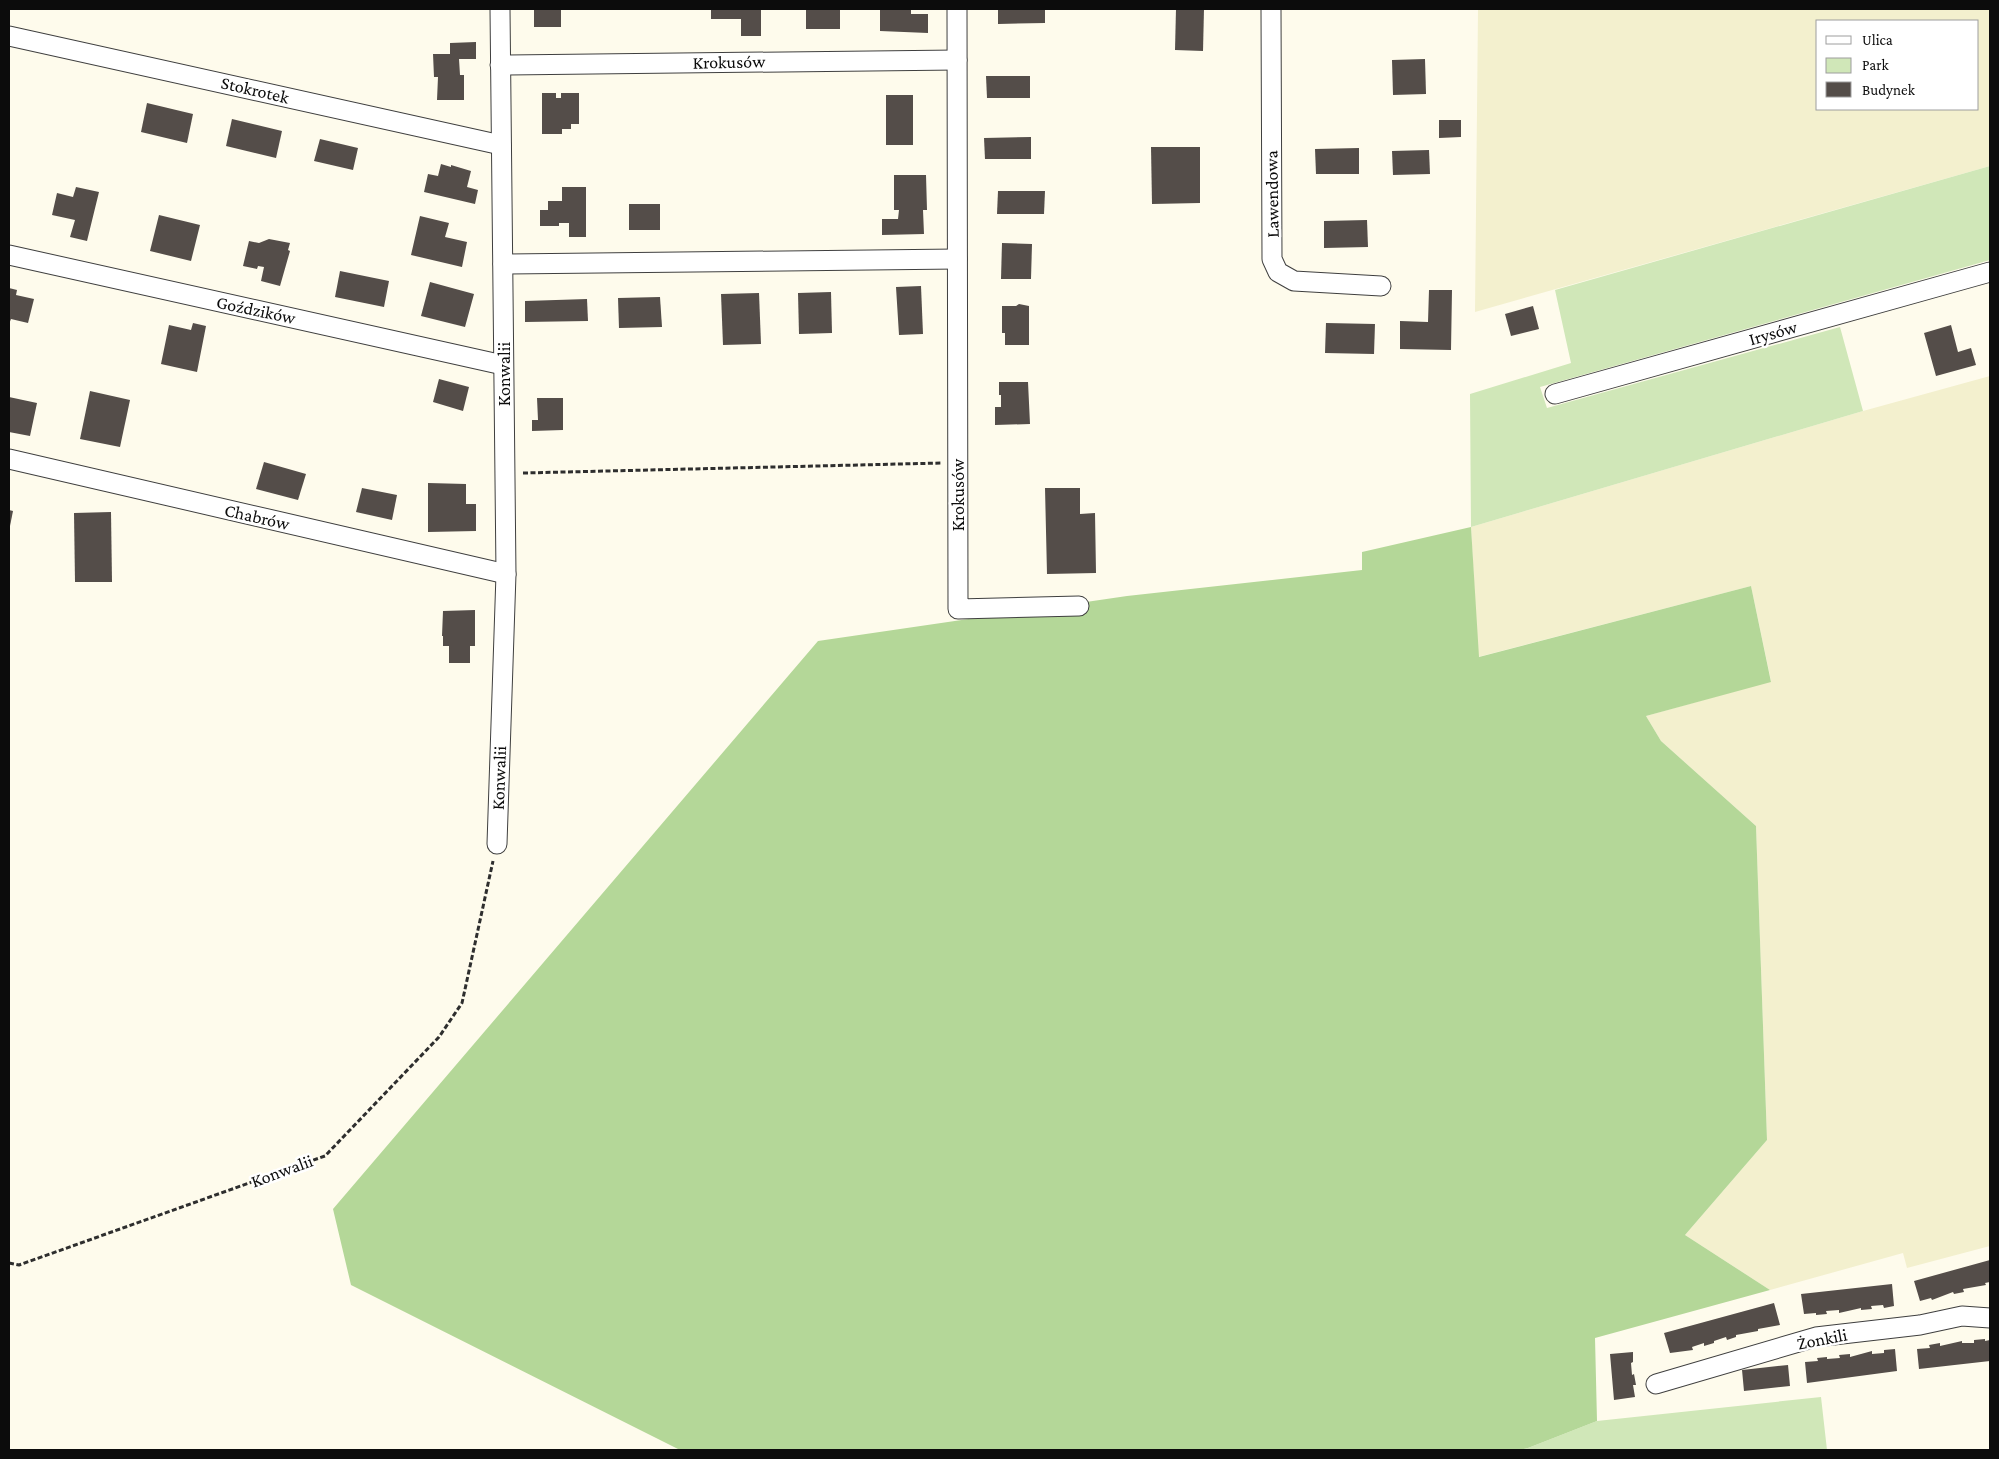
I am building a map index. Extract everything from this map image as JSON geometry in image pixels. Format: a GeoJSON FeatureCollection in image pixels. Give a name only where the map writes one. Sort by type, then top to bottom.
{"type":"FeatureCollection","features":[{"type":"Feature","properties":{"kind":"street","name":"Konwalii"},"geometry":{"type":"LineString","coordinates":[[497,844],[506,574],[500,9]]}},
{"type":"Feature","properties":{"kind":"street","name":"Krokusów"},"geometry":{"type":"LineString","coordinates":[[957,9],[958,609],[1079,606]]}},
{"type":"Feature","properties":{"kind":"street","name":"Lawendowa"},"geometry":{"type":"LineString","coordinates":[[1271,9],[1272,259],[1278,272],[1294,281],[1381,286]]}},
{"type":"Feature","properties":{"kind":"street","name":"Stokrotek"},"geometry":{"type":"LineString","coordinates":[[9,36],[501,145]]}},
{"type":"Feature","properties":{"kind":"street","name":"Krokusów"},"geometry":{"type":"LineString","coordinates":[[500,65],[957,60]]}},
{"type":"Feature","properties":{"kind":"street","name":"Goździków"},"geometry":{"type":"LineString","coordinates":[[9,255],[504,365]]}},
{"type":"Feature","properties":{"kind":"street"},"geometry":{"type":"LineString","coordinates":[[503,264],[957,259]]}},
{"type":"Feature","properties":{"kind":"street","name":"Irysów"},"geometry":{"type":"LineString","coordinates":[[1555,394],[1990,272]]}},
{"type":"Feature","properties":{"kind":"street","name":"Chabrów"},"geometry":{"type":"LineString","coordinates":[[9,459],[506,574]]}},
{"type":"Feature","properties":{"kind":"street","name":"Żonkili"},"geometry":{"type":"LineString","coordinates":[[1656,1384],[1816,1338],[1920,1326],[1962,1316],[1990,1318]]}},
{"type":"Feature","properties":{"kind":"path"},"geometry":{"type":"LineString","coordinates":[[505,473],[958,462]]}},
{"type":"Feature","properties":{"kind":"path","name":"Konwalii"},"geometry":{"type":"LineString","coordinates":[[9,1262],[20,1265],[325,1156],[439,1037],[462,1003],[497,844]]}},
{"type":"Feature","properties":{"kind":"shaded area"},"geometry":{"type":"Polygon","coordinates":[[[1478,9],[1990,9],[1990,166],[1475,312],[1478,9]]]}},
{"type":"Feature","properties":{"kind":"shaded area"},"geometry":{"type":"Polygon","coordinates":[[[1990,376],[1990,1246],[1907,1268],[1903,1253],[1770,1290],[1685,1235],[1767,1140],[1756,826],[1661,741],[1646,716],[1771,681],[1751,586],[1478,657],[1471,527],[1863,411],[1990,376]]]}},
{"type":"Feature","properties":{"kind":"green space"},"geometry":{"type":"Polygon","coordinates":[[[1990,166],[1990,260],[1540,387],[1547,408],[1840,327],[1863,411],[1471,527],[1470,394],[1571,363],[1555,290],[1990,166]]]}},
{"type":"Feature","properties":{"kind":"green space"},"geometry":{"type":"Polygon","coordinates":[[[1471,527],[1479,657],[1751,586],[1771,682],[1646,716],[1661,741],[1756,826],[1767,1140],[1685,1235],[1770,1290],[1595,1338],[1597,1421],[1519,1450],[680,1450],[351,1285],[333,1209],[818,641],[1127,596],[1362,570],[1362,552],[1471,527]]]}},
{"type":"Feature","properties":{"kind":"green space"},"geometry":{"type":"Polygon","coordinates":[[[1821,1397],[1827,1450],[1519,1450],[1597,1421],[1821,1397]]]}},
{"type":"Feature","properties":{"kind":"building"},"geometry":{"type":"Polygon","coordinates":[[[534,9],[561,9],[561,27],[534,27],[534,9]]]}},
{"type":"Feature","properties":{"kind":"building"},"geometry":{"type":"Polygon","coordinates":[[[711,9],[761,9],[761,36],[741,36],[741,19],[711,19],[711,9]]]}},
{"type":"Feature","properties":{"kind":"building"},"geometry":{"type":"Polygon","coordinates":[[[806,9],[840,9],[840,29],[806,29],[806,9]]]}},
{"type":"Feature","properties":{"kind":"building"},"geometry":{"type":"Polygon","coordinates":[[[880,9],[911,9],[911,14],[928,14],[928,33],[880,31],[880,9]]]}},
{"type":"Feature","properties":{"kind":"building"},"geometry":{"type":"Polygon","coordinates":[[[998,9],[1045,9],[1045,23],[998,24],[998,9]]]}},
{"type":"Feature","properties":{"kind":"building"},"geometry":{"type":"Polygon","coordinates":[[[1176,9],[1204,9],[1203,51],[1175,50],[1176,9]]]}},
{"type":"Feature","properties":{"kind":"building"},"geometry":{"type":"Polygon","coordinates":[[[476,42],[476,59],[459,59],[460,75],[464,75],[464,100],[437,100],[438,77],[434,77],[433,54],[450,54],[450,43],[476,42]]]}},
{"type":"Feature","properties":{"kind":"building"},"geometry":{"type":"Polygon","coordinates":[[[1425,59],[1426,94],[1393,95],[1392,60],[1425,59]]]}},
{"type":"Feature","properties":{"kind":"building"},"geometry":{"type":"Polygon","coordinates":[[[986,76],[1030,76],[1030,98],[987,98],[986,76]]]}},
{"type":"Feature","properties":{"kind":"building"},"geometry":{"type":"Polygon","coordinates":[[[542,93],[556,93],[556,98],[561,98],[561,93],[579,93],[579,124],[571,124],[571,129],[562,129],[562,134],[542,134],[542,93]]]}},
{"type":"Feature","properties":{"kind":"building"},"geometry":{"type":"Polygon","coordinates":[[[886,95],[913,95],[913,145],[886,145],[886,95]]]}},
{"type":"Feature","properties":{"kind":"building"},"geometry":{"type":"Polygon","coordinates":[[[147,103],[193,114],[187,143],[141,132],[147,103]]]}},
{"type":"Feature","properties":{"kind":"building"},"geometry":{"type":"Polygon","coordinates":[[[232,119],[282,131],[276,158],[226,146],[232,119]]]}},
{"type":"Feature","properties":{"kind":"building"},"geometry":{"type":"Polygon","coordinates":[[[1439,120],[1461,120],[1461,137],[1439,138],[1439,120]]]}},
{"type":"Feature","properties":{"kind":"building"},"geometry":{"type":"Polygon","coordinates":[[[1031,137],[1031,159],[985,159],[984,138],[1031,137]]]}},
{"type":"Feature","properties":{"kind":"building"},"geometry":{"type":"Polygon","coordinates":[[[320,139],[358,148],[353,170],[314,161],[320,139]]]}},
{"type":"Feature","properties":{"kind":"building"},"geometry":{"type":"Polygon","coordinates":[[[1151,147],[1200,147],[1200,203],[1152,204],[1151,147]]]}},
{"type":"Feature","properties":{"kind":"building"},"geometry":{"type":"Polygon","coordinates":[[[1359,148],[1359,174],[1316,174],[1315,149],[1359,148]]]}},
{"type":"Feature","properties":{"kind":"building"},"geometry":{"type":"Polygon","coordinates":[[[1429,150],[1430,174],[1393,175],[1392,151],[1429,150]]]}},
{"type":"Feature","properties":{"kind":"building"},"geometry":{"type":"Polygon","coordinates":[[[441,164],[471,171],[467,187],[478,190],[475,204],[424,192],[428,174],[438,176],[441,164]]]}},
{"type":"Feature","properties":{"kind":"building"},"geometry":{"type":"Polygon","coordinates":[[[894,175],[926,175],[927,210],[923,210],[924,234],[882,235],[882,219],[898,219],[899,210],[894,210],[894,175]]]}},
{"type":"Feature","properties":{"kind":"building"},"geometry":{"type":"Polygon","coordinates":[[[76,187],[99,192],[87,241],[70,237],[75,220],[52,215],[57,193],[73,197],[76,187]]]}},
{"type":"Feature","properties":{"kind":"building"},"geometry":{"type":"Polygon","coordinates":[[[562,187],[586,187],[586,237],[569,237],[569,223],[559,223],[559,226],[540,226],[540,210],[548,210],[548,201],[562,201],[562,187]]]}},
{"type":"Feature","properties":{"kind":"building"},"geometry":{"type":"Polygon","coordinates":[[[998,191],[1045,191],[1044,214],[997,214],[998,191]]]}},
{"type":"Feature","properties":{"kind":"building"},"geometry":{"type":"Polygon","coordinates":[[[629,204],[660,204],[660,230],[629,230],[629,204]]]}},
{"type":"Feature","properties":{"kind":"building"},"geometry":{"type":"Polygon","coordinates":[[[159,215],[200,225],[191,261],[150,251],[159,215]]]}},
{"type":"Feature","properties":{"kind":"building"},"geometry":{"type":"Polygon","coordinates":[[[420,216],[449,223],[445,237],[467,242],[462,267],[411,255],[420,216]]]}},
{"type":"Feature","properties":{"kind":"building"},"geometry":{"type":"Polygon","coordinates":[[[1367,220],[1368,247],[1324,248],[1324,221],[1367,220]]]}},
{"type":"Feature","properties":{"kind":"building"},"geometry":{"type":"Polygon","coordinates":[[[269,239],[290,243],[288,250],[290,251],[280,286],[261,281],[264,267],[258,266],[257,269],[243,266],[249,241],[259,243],[269,239]]]}},
{"type":"Feature","properties":{"kind":"building"},"geometry":{"type":"Polygon","coordinates":[[[1002,243],[1032,244],[1031,279],[1001,279],[1002,243]]]}},
{"type":"Feature","properties":{"kind":"building"},"geometry":{"type":"Polygon","coordinates":[[[340,271],[389,281],[384,307],[335,297],[340,271]]]}},
{"type":"Feature","properties":{"kind":"building"},"geometry":{"type":"Polygon","coordinates":[[[430,282],[474,294],[465,327],[421,316],[430,282]]]}},
{"type":"Feature","properties":{"kind":"building"},"geometry":{"type":"Polygon","coordinates":[[[921,286],[923,334],[899,335],[896,287],[921,286]]]}},
{"type":"Feature","properties":{"kind":"building"},"geometry":{"type":"Polygon","coordinates":[[[9,288],[17,290],[16,295],[34,299],[28,323],[11,319],[9,324],[9,288]]]}},
{"type":"Feature","properties":{"kind":"building"},"geometry":{"type":"Polygon","coordinates":[[[1429,290],[1452,290],[1451,350],[1400,349],[1400,321],[1428,322],[1429,290]]]}},
{"type":"Feature","properties":{"kind":"building"},"geometry":{"type":"Polygon","coordinates":[[[831,292],[832,333],[799,334],[798,293],[831,292]]]}},
{"type":"Feature","properties":{"kind":"building"},"geometry":{"type":"Polygon","coordinates":[[[759,293],[761,344],[723,345],[721,294],[759,293]]]}},
{"type":"Feature","properties":{"kind":"building"},"geometry":{"type":"Polygon","coordinates":[[[660,297],[662,327],[619,328],[618,298],[660,297]]]}},
{"type":"Feature","properties":{"kind":"building"},"geometry":{"type":"Polygon","coordinates":[[[587,299],[588,321],[525,322],[525,301],[587,299]]]}},
{"type":"Feature","properties":{"kind":"building"},"geometry":{"type":"Polygon","coordinates":[[[1019,304],[1029,306],[1029,345],[1005,345],[1005,333],[1002,333],[1002,306],[1016,306],[1019,304]]]}},
{"type":"Feature","properties":{"kind":"building"},"geometry":{"type":"Polygon","coordinates":[[[1533,306],[1539,329],[1511,336],[1505,314],[1533,306]]]}},
{"type":"Feature","properties":{"kind":"building"},"geometry":{"type":"Polygon","coordinates":[[[193,323],[206,326],[197,372],[161,364],[169,325],[191,330],[193,323]]]}},
{"type":"Feature","properties":{"kind":"building"},"geometry":{"type":"Polygon","coordinates":[[[1326,323],[1375,324],[1374,354],[1325,353],[1326,323]]]}},
{"type":"Feature","properties":{"kind":"building"},"geometry":{"type":"Polygon","coordinates":[[[1951,325],[1958,352],[1971,348],[1976,365],[1936,376],[1924,333],[1951,325]]]}},
{"type":"Feature","properties":{"kind":"building"},"geometry":{"type":"Polygon","coordinates":[[[439,379],[469,387],[463,411],[433,402],[439,379]]]}},
{"type":"Feature","properties":{"kind":"building"},"geometry":{"type":"Polygon","coordinates":[[[999,382],[1028,382],[1030,424],[995,425],[995,407],[1001,407],[999,382]]]}},
{"type":"Feature","properties":{"kind":"building"},"geometry":{"type":"Polygon","coordinates":[[[90,391],[130,400],[120,447],[80,439],[90,391]]]}},
{"type":"Feature","properties":{"kind":"building"},"geometry":{"type":"Polygon","coordinates":[[[9,397],[37,403],[30,436],[9,432],[9,397]]]}},
{"type":"Feature","properties":{"kind":"building"},"geometry":{"type":"Polygon","coordinates":[[[537,398],[563,398],[563,430],[532,431],[532,420],[538,420],[537,398]]]}},
{"type":"Feature","properties":{"kind":"building"},"geometry":{"type":"Polygon","coordinates":[[[264,462],[306,474],[298,500],[256,489],[264,462]]]}},
{"type":"Feature","properties":{"kind":"building"},"geometry":{"type":"Polygon","coordinates":[[[428,483],[466,484],[466,504],[476,504],[476,531],[428,532],[428,483]]]}},
{"type":"Feature","properties":{"kind":"building"},"geometry":{"type":"Polygon","coordinates":[[[362,488],[397,495],[392,520],[356,512],[362,488]]]}},
{"type":"Feature","properties":{"kind":"building"},"geometry":{"type":"Polygon","coordinates":[[[1045,488],[1080,488],[1080,514],[1095,513],[1096,573],[1047,574],[1045,488]]]}},
{"type":"Feature","properties":{"kind":"building"},"geometry":{"type":"Polygon","coordinates":[[[9,510],[13,511],[10,526],[9,526],[9,510]]]}},
{"type":"Feature","properties":{"kind":"building"},"geometry":{"type":"Polygon","coordinates":[[[111,512],[112,582],[75,582],[74,513],[111,512]]]}},
{"type":"Feature","properties":{"kind":"building"},"geometry":{"type":"Polygon","coordinates":[[[475,610],[475,646],[470,646],[470,663],[449,663],[449,646],[443,646],[443,611],[475,610]]]}},
{"type":"Feature","properties":{"kind":"building"},"geometry":{"type":"Polygon","coordinates":[[[1990,1260],[1990,1282],[1985,1283],[1986,1285],[1963,1289],[1964,1292],[1954,1294],[1953,1292],[1932,1300],[1931,1298],[1920,1301],[1914,1281],[1990,1260]]]}},
{"type":"Feature","properties":{"kind":"building"},"geometry":{"type":"Polygon","coordinates":[[[1892,1284],[1894,1306],[1884,1308],[1883,1305],[1871,1306],[1872,1309],[1861,1310],[1861,1308],[1839,1313],[1839,1310],[1826,1311],[1827,1314],[1804,1314],[1801,1294],[1892,1284]]]}},
{"type":"Feature","properties":{"kind":"building"},"geometry":{"type":"Polygon","coordinates":[[[1774,1303],[1780,1325],[1736,1335],[1736,1337],[1727,1340],[1726,1337],[1704,1346],[1704,1343],[1692,1347],[1693,1350],[1670,1353],[1664,1333],[1774,1303]]]}},
{"type":"Feature","properties":{"kind":"building"},"geometry":{"type":"Polygon","coordinates":[[[1985,1339],[1985,1341],[1990,1340],[1990,1361],[1919,1369],[1917,1349],[1930,1348],[1929,1345],[1940,1343],[1940,1346],[1962,1341],[1962,1343],[1974,1343],[1974,1340],[1985,1339]]]}},
{"type":"Feature","properties":{"kind":"building"},"geometry":{"type":"Polygon","coordinates":[[[1895,1349],[1897,1371],[1807,1383],[1805,1362],[1818,1361],[1817,1358],[1840,1358],[1839,1355],[1850,1354],[1850,1357],[1872,1351],[1872,1354],[1884,1353],[1884,1350],[1895,1349]]]}},
{"type":"Feature","properties":{"kind":"building"},"geometry":{"type":"Polygon","coordinates":[[[1633,1352],[1633,1362],[1631,1363],[1632,1375],[1634,1374],[1636,1385],[1633,1385],[1635,1397],[1614,1400],[1610,1354],[1633,1352]]]}},
{"type":"Feature","properties":{"kind":"building"},"geometry":{"type":"Polygon","coordinates":[[[1788,1365],[1790,1386],[1744,1391],[1742,1370],[1788,1365]]]}}]}
